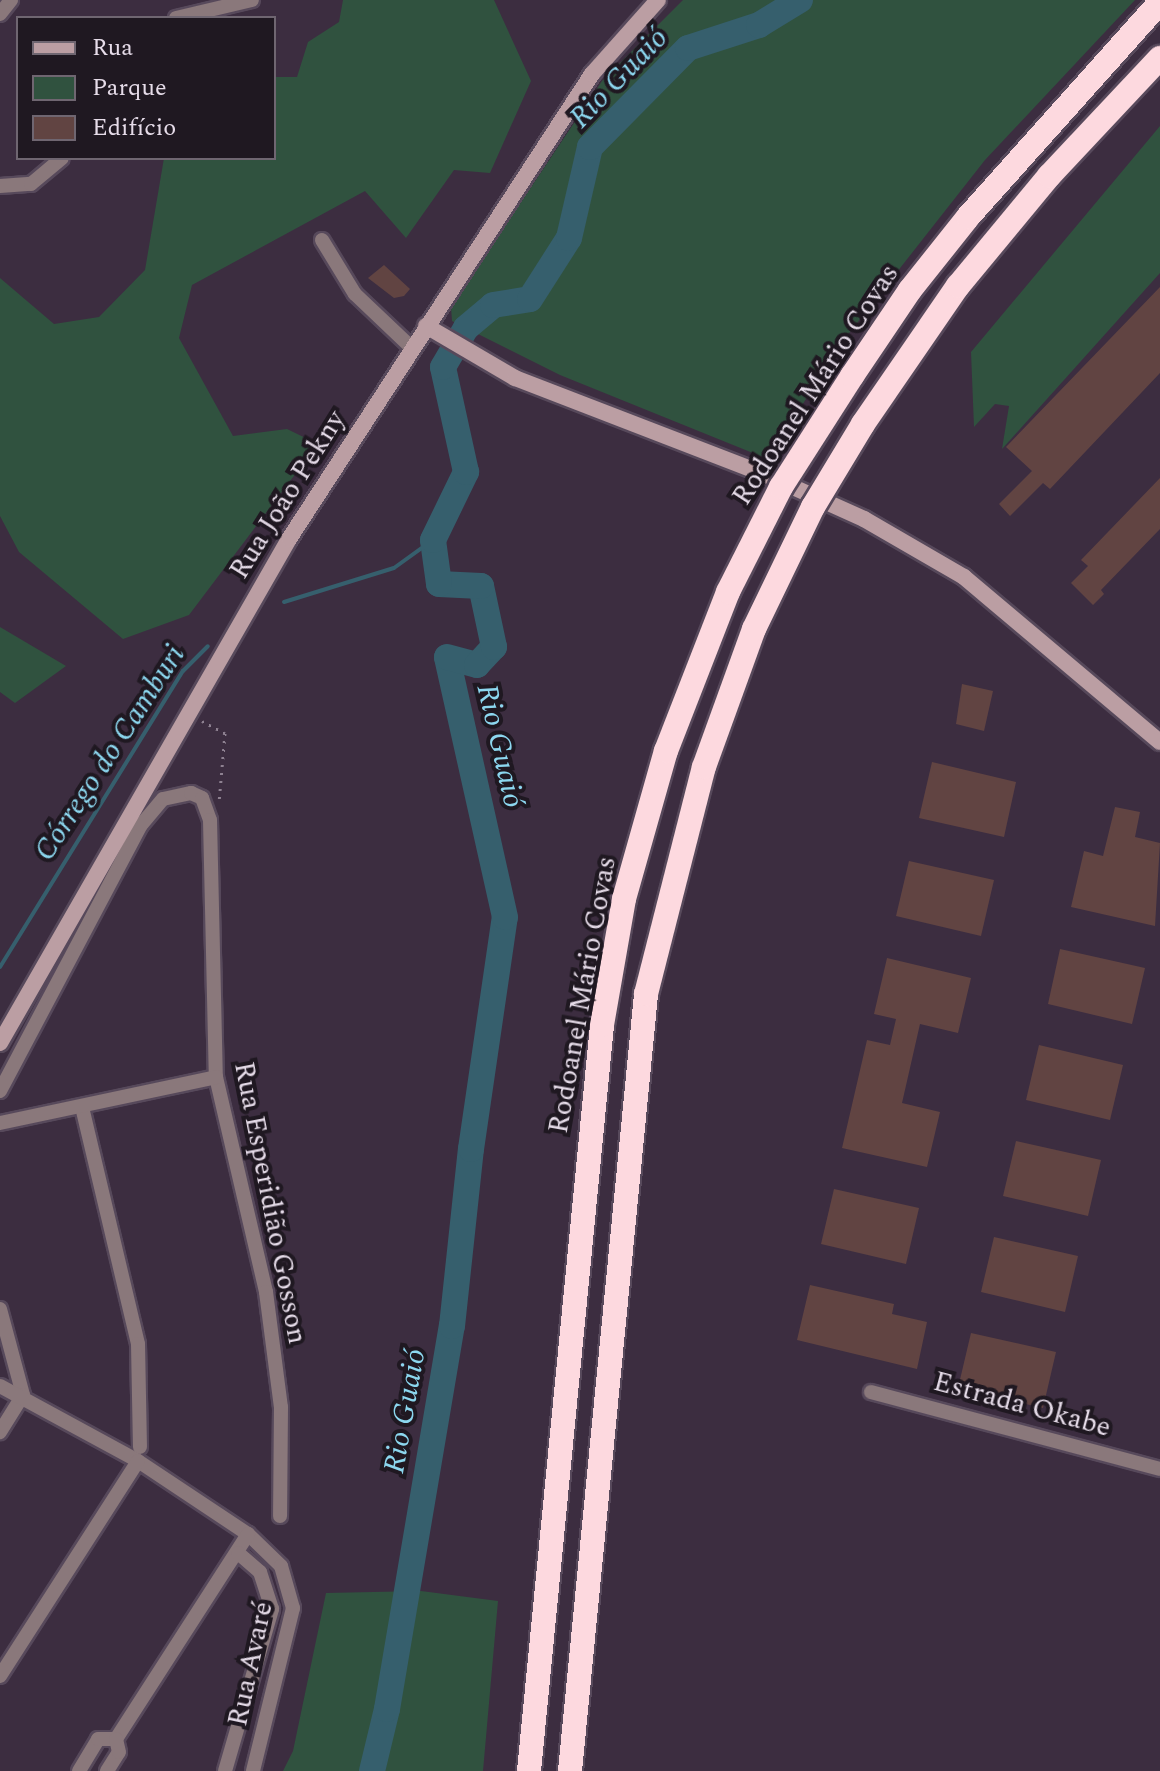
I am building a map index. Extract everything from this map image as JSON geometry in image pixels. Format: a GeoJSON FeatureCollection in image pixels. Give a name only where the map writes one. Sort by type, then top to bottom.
{"type":"FeatureCollection","features":[{"type":"Feature","properties":{"kind":"highway","name":"Rodoanel Mário Covas"},"geometry":{"type":"LineString","coordinates":[[529,1771],[602,1025],[624,899],[666,751],[728,592],[781,487],[852,376],[910,290],[968,217],[1160,2]]}},
{"type":"Feature","properties":{"kind":"highway"},"geometry":{"type":"LineString","coordinates":[[570,1771],[646,994],[704,767],[754,629],[813,507],[863,424],[958,286],[1049,176],[1160,58]]}},
{"type":"Feature","properties":{"kind":"main road","name":"Rua João Pekny"},"geometry":{"type":"LineString","coordinates":[[0,1043],[289,539],[412,348],[432,331],[592,74],[658,0]]}},
{"type":"Feature","properties":{"kind":"main road"},"geometry":{"type":"LineString","coordinates":[[432,331],[482,362],[864,519],[964,577],[1160,742]]}},
{"type":"Feature","properties":{"kind":"street"},"geometry":{"type":"LineString","coordinates":[[0,14],[11,0]]}},
{"type":"Feature","properties":{"kind":"street"},"geometry":{"type":"LineString","coordinates":[[184,16],[252,0]]}},
{"type":"Feature","properties":{"kind":"street"},"geometry":{"type":"LineString","coordinates":[[0,186],[31,184],[60,160]]}},
{"type":"Feature","properties":{"kind":"street"},"geometry":{"type":"LineString","coordinates":[[322,240],[355,294],[412,348]]}},
{"type":"Feature","properties":{"kind":"street","name":"Rua Esperidião Gosson"},"geometry":{"type":"LineString","coordinates":[[0,1091],[141,825],[154,806],[177,793],[202,798],[210,820],[216,1077],[266,1292],[281,1407],[280,1516]]}},
{"type":"Feature","properties":{"kind":"street"},"geometry":{"type":"LineString","coordinates":[[0,1123],[216,1077]]}},
{"type":"Feature","properties":{"kind":"street"},"geometry":{"type":"LineString","coordinates":[[0,1676],[139,1454],[138,1344],[82,1107]]}},
{"type":"Feature","properties":{"kind":"street"},"geometry":{"type":"LineString","coordinates":[[0,1309],[23,1395],[0,1432]]}},
{"type":"Feature","properties":{"kind":"street","name":"Rua Avaré"},"geometry":{"type":"LineString","coordinates":[[0,1386],[139,1454],[248,1534],[288,1577],[293,1608],[253,1771]]}},
{"type":"Feature","properties":{"kind":"street","name":"Estrada Okabe"},"geometry":{"type":"LineString","coordinates":[[871,1392],[1160,1469]]}},
{"type":"Feature","properties":{"kind":"street"},"geometry":{"type":"LineString","coordinates":[[107,1771],[119,1752],[116,1739],[248,1534]]}},
{"type":"Feature","properties":{"kind":"street"},"geometry":{"type":"LineString","coordinates":[[225,1771],[272,1609],[260,1572],[238,1553]]}},
{"type":"Feature","properties":{"kind":"street"},"geometry":{"type":"LineString","coordinates":[[79,1771],[98,1739],[116,1739]]}},
{"type":"Feature","properties":{"kind":"path"},"geometry":{"type":"LineString","coordinates":[[187,714],[225,733],[219,807]]}},
{"type":"Feature","properties":{"kind":"green space"},"geometry":{"type":"Polygon","coordinates":[[[343,0],[494,0],[531,81],[490,173],[454,170],[406,238],[365,191],[192,285],[179,338],[233,436],[287,429],[318,444],[189,615],[123,639],[19,552],[0,516],[0,278],[54,324],[99,317],[145,270],[164,160],[276,160],[276,77],[297,77],[308,42],[339,22],[343,0]]]}},
{"type":"Feature","properties":{"kind":"green space"},"geometry":{"type":"Polygon","coordinates":[[[683,0],[1135,0],[985,160],[842,342],[768,459],[560,375],[452,321],[451,307],[602,81],[683,0]]]}},
{"type":"Feature","properties":{"kind":"green space"},"geometry":{"type":"Polygon","coordinates":[[[1160,126],[1160,273],[1002,449],[1009,406],[995,404],[974,427],[971,352],[1160,126]]]}},
{"type":"Feature","properties":{"kind":"green space"},"geometry":{"type":"Polygon","coordinates":[[[0,627],[66,666],[15,703],[0,692],[0,627]]]}},
{"type":"Feature","properties":{"kind":"green space"},"geometry":{"type":"Polygon","coordinates":[[[421,1591],[498,1601],[483,1771],[283,1771],[293,1751],[326,1593],[421,1591]]]}},
{"type":"Feature","properties":{"kind":"building"},"geometry":{"type":"Polygon","coordinates":[[[384,265],[410,289],[404,296],[394,298],[368,278],[384,265]]]}},
{"type":"Feature","properties":{"kind":"building"},"geometry":{"type":"Polygon","coordinates":[[[1160,287],[1160,373],[1050,489],[1043,483],[1010,516],[999,504],[1032,471],[1006,447],[1160,287]]]}},
{"type":"Feature","properties":{"kind":"building"},"geometry":{"type":"Polygon","coordinates":[[[1160,478],[1160,529],[1101,590],[1104,594],[1093,605],[1071,583],[1088,566],[1081,560],[1160,478]]]}},
{"type":"Feature","properties":{"kind":"building"},"geometry":{"type":"Polygon","coordinates":[[[962,684],[993,691],[984,731],[956,724],[962,684]]]}},
{"type":"Feature","properties":{"kind":"building"},"geometry":{"type":"Polygon","coordinates":[[[932,762],[1016,782],[1004,837],[919,818],[932,762]]]}},
{"type":"Feature","properties":{"kind":"building"},"geometry":{"type":"Polygon","coordinates":[[[1115,807],[1140,812],[1135,837],[1160,843],[1155,926],[1071,907],[1084,851],[1103,856],[1115,807]]]}},
{"type":"Feature","properties":{"kind":"building"},"geometry":{"type":"Polygon","coordinates":[[[909,861],[994,880],[981,936],[896,916],[909,861]]]}},
{"type":"Feature","properties":{"kind":"building"},"geometry":{"type":"Polygon","coordinates":[[[1060,949],[1145,968],[1132,1024],[1048,1004],[1060,949]]]}},
{"type":"Feature","properties":{"kind":"building"},"geometry":{"type":"Polygon","coordinates":[[[887,958],[971,978],[958,1033],[920,1024],[902,1103],[940,1112],[927,1167],[842,1148],[867,1040],[890,1045],[896,1019],[874,1014],[887,958]]]}},
{"type":"Feature","properties":{"kind":"building"},"geometry":{"type":"Polygon","coordinates":[[[1039,1045],[1123,1065],[1110,1120],[1026,1100],[1039,1045]]]}},
{"type":"Feature","properties":{"kind":"building"},"geometry":{"type":"Polygon","coordinates":[[[1016,1141],[1101,1160],[1088,1216],[1003,1196],[1016,1141]]]}},
{"type":"Feature","properties":{"kind":"building"},"geometry":{"type":"Polygon","coordinates":[[[834,1189],[919,1208],[906,1264],[821,1244],[834,1189]]]}},
{"type":"Feature","properties":{"kind":"building"},"geometry":{"type":"Polygon","coordinates":[[[994,1237],[1078,1256],[1065,1312],[981,1292],[994,1237]]]}},
{"type":"Feature","properties":{"kind":"building"},"geometry":{"type":"Polygon","coordinates":[[[810,1285],[894,1304],[892,1314],[927,1322],[917,1369],[797,1340],[810,1285]]]}},
{"type":"Feature","properties":{"kind":"building"},"geometry":{"type":"Polygon","coordinates":[[[971,1333],[1056,1352],[1043,1408],[958,1388],[971,1333]]]}},
{"type":"Feature","properties":{"kind":"waterway","name":"Rio Guaió"},"geometry":{"type":"LineString","coordinates":[[372,1771],[387,1709],[452,1326],[471,1149],[505,917],[447,657],[477,665],[494,647],[481,586],[439,584],[433,540],[466,472],[443,367],[466,328],[493,305],[530,299],[569,238],[590,147],[688,48],[759,25],[800,0]]}},
{"type":"Feature","properties":{"kind":"waterway","name":"Córrego do Camburi"},"geometry":{"type":"LineString","coordinates":[[284,602],[394,568],[433,540]]}},
{"type":"Feature","properties":{"kind":"waterway","name":"Córrego do Camburi"},"geometry":{"type":"LineString","coordinates":[[0,967],[183,671],[208,646]]}}]}
